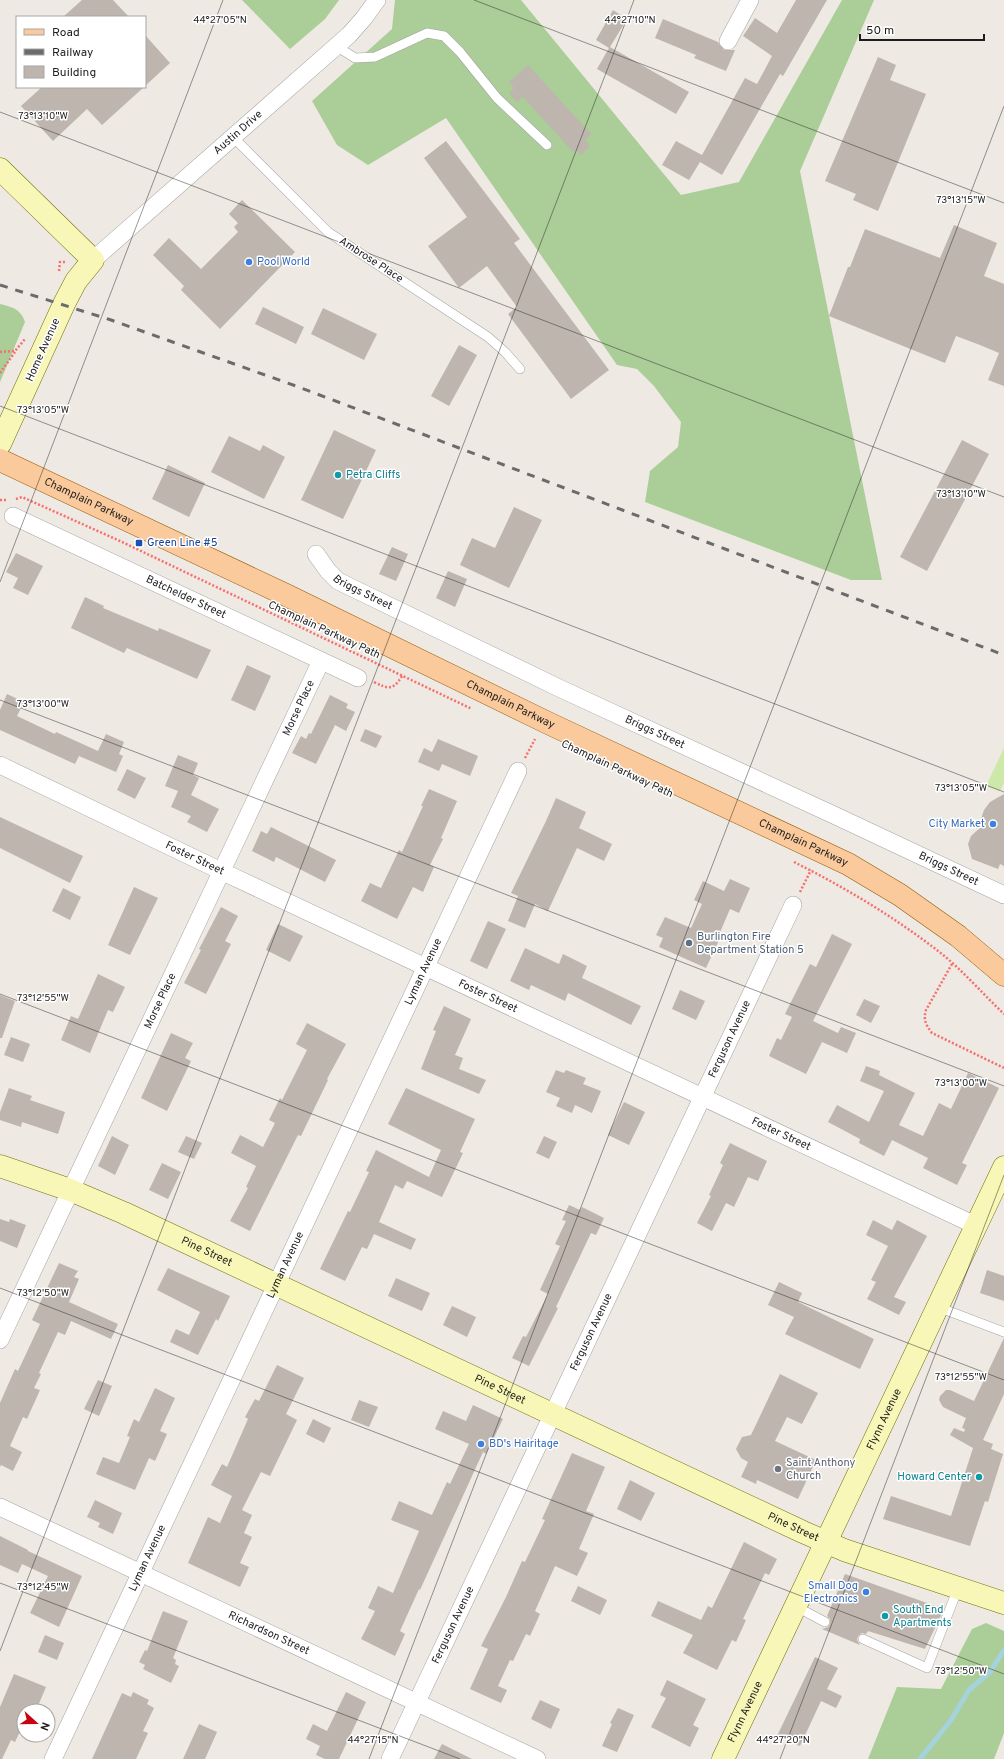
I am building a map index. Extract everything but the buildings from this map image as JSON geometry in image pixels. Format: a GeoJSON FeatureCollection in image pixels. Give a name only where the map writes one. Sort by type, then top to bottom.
{"type":"FeatureCollection","features":[{"type":"Feature","properties":{"kind":"main road"},"geometry":{"type":"LineString","coordinates":[[0,169],[93,260]]}},
{"type":"Feature","properties":{"kind":"main road","name":"Home Avenue"},"geometry":{"type":"LineString","coordinates":[[0,444],[64,304],[76,281],[93,260]]}},
{"type":"Feature","properties":{"kind":"main road","name":"Champlain Parkway"},"geometry":{"type":"LineString","coordinates":[[0,460],[286,595],[548,723],[848,864],[900,895],[958,936],[1004,975]]}},
{"type":"Feature","properties":{"kind":"main road","name":"Pine Street"},"geometry":{"type":"LineString","coordinates":[[0,1166],[70,1190],[124,1213],[826,1542],[1004,1603]]}},
{"type":"Feature","properties":{"kind":"main road","name":"Flynn Avenue"},"geometry":{"type":"LineString","coordinates":[[722,1759],[1004,1167]]}},
{"type":"Feature","properties":{"kind":"street","name":"Austin Drive"},"geometry":{"type":"LineString","coordinates":[[93,260],[336,46],[356,27],[377,0]]}},
{"type":"Feature","properties":{"kind":"street"},"geometry":{"type":"LineString","coordinates":[[728,41],[750,0]]}},
{"type":"Feature","properties":{"kind":"street","name":"Batchelder Street"},"geometry":{"type":"LineString","coordinates":[[13,516],[321,662],[358,678]]}},
{"type":"Feature","properties":{"kind":"street","name":"Briggs Street"},"geometry":{"type":"LineString","coordinates":[[316,554],[338,581],[559,688],[1004,895]]}},
{"type":"Feature","properties":{"kind":"street","name":"Morse Place"},"geometry":{"type":"LineString","coordinates":[[0,1340],[321,662]]}},
{"type":"Feature","properties":{"kind":"street","name":"Foster Street"},"geometry":{"type":"LineString","coordinates":[[0,765],[702,1098],[977,1226]]}},
{"type":"Feature","properties":{"kind":"street","name":"Lyman Avenue"},"geometry":{"type":"LineString","coordinates":[[53,1759],[427,968],[518,771]]}},
{"type":"Feature","properties":{"kind":"street","name":"Ferguson Avenue"},"geometry":{"type":"LineString","coordinates":[[390,1759],[793,905]]}},
{"type":"Feature","properties":{"kind":"street","name":"Richardson Street"},"geometry":{"type":"LineString","coordinates":[[0,1507],[537,1759]]}},
{"type":"Feature","properties":{"kind":"lane"},"geometry":{"type":"LineString","coordinates":[[336,46],[355,58],[375,56],[427,33],[444,36],[460,52],[497,98],[548,145]]}},
{"type":"Feature","properties":{"kind":"lane","name":"Ambrose Place"},"geometry":{"type":"LineString","coordinates":[[233,137],[328,232],[488,337],[505,352],[520,369]]}},
{"type":"Feature","properties":{"kind":"lane"},"geometry":{"type":"LineString","coordinates":[[938,1307],[1004,1332]]}},
{"type":"Feature","properties":{"kind":"lane"},"geometry":{"type":"LineString","coordinates":[[863,1640],[927,1668],[958,1588]]}},
{"type":"Feature","properties":{"kind":"lane"},"geometry":{"type":"LineString","coordinates":[[795,1606],[825,1622]]}},
{"type":"Feature","properties":{"kind":"path"},"geometry":{"type":"LineString","coordinates":[[0,373],[1,367],[16,351]]}},
{"type":"Feature","properties":{"kind":"path","name":"Champlain Parkway Path"},"geometry":{"type":"LineString","coordinates":[[0,500],[12,501],[22,497],[473,710]]}},
{"type":"Feature","properties":{"kind":"path"},"geometry":{"type":"LineString","coordinates":[[358,678],[368,679],[385,687],[392,687],[397,684],[402,676]]}},
{"type":"Feature","properties":{"kind":"path"},"geometry":{"type":"LineString","coordinates":[[518,771],[535,739],[542,742]]}},
{"type":"Feature","properties":{"kind":"path"},"geometry":{"type":"LineString","coordinates":[[791,860],[867,901],[943,955],[1004,1014]]}},
{"type":"Feature","properties":{"kind":"path"},"geometry":{"type":"LineString","coordinates":[[793,905],[811,870]]}},
{"type":"Feature","properties":{"kind":"path"},"geometry":{"type":"LineString","coordinates":[[952,964],[926,1010],[924,1016],[926,1025],[932,1033],[1004,1068]]}},
{"type":"Feature","properties":{"kind":"green space"},"geometry":{"type":"Polygon","coordinates":[[[242,0],[339,0],[325,19],[290,49],[242,0]]]}},
{"type":"Feature","properties":{"kind":"green space"},"geometry":{"type":"Polygon","coordinates":[[[395,0],[521,0],[681,195],[739,182],[842,0],[874,0],[800,171],[882,580],[851,580],[645,502],[650,471],[678,447],[681,422],[654,386],[637,369],[617,365],[446,118],[368,165],[337,145],[312,101],[392,29],[395,0]]]}},
{"type":"Feature","properties":{"kind":"green space"},"geometry":{"type":"Polygon","coordinates":[[[0,304],[18,311],[25,322],[0,382],[0,304]]]}},
{"type":"Feature","properties":{"kind":"green space"},"geometry":{"type":"Polygon","coordinates":[[[1004,748],[1004,783],[1000,791],[986,786],[1004,748]]]}},
{"type":"Feature","properties":{"kind":"green space"},"geometry":{"type":"Polygon","coordinates":[[[986,1623],[1004,1631],[1004,1733],[994,1759],[868,1759],[897,1687],[941,1689],[972,1629],[986,1623]]]}},
{"type":"Feature","properties":{"kind":"waterway"},"geometry":{"type":"LineString","coordinates":[[920,1759],[951,1720],[969,1690],[990,1672],[1004,1650]]}},
{"type":"Feature","properties":{"kind":"railway"},"geometry":{"type":"LineString","coordinates":[[0,285],[111,320],[296,386],[1004,655]]}},
{"type":"Feature","properties":{"kind":"place","name":"Pool World"},"geometry":{"type":"Point","coordinates":[249,262]}},
{"type":"Feature","properties":{"kind":"place","name":"Petra Cliffs"},"geometry":{"type":"Point","coordinates":[338,475]}},
{"type":"Feature","properties":{"kind":"place","name":"Green Line #5"},"geometry":{"type":"Point","coordinates":[139,543]}},
{"type":"Feature","properties":{"kind":"place","name":"City Market"},"geometry":{"type":"Point","coordinates":[993,824]}},
{"type":"Feature","properties":{"kind":"place","name":"Burlington Fire Department Station 5"},"geometry":{"type":"Point","coordinates":[689,943]}},
{"type":"Feature","properties":{"kind":"place","name":"BD's Hairitage"},"geometry":{"type":"Point","coordinates":[481,1444]}},
{"type":"Feature","properties":{"kind":"place","name":"Saint Anthony Church"},"geometry":{"type":"Point","coordinates":[778,1469]}},
{"type":"Feature","properties":{"kind":"place","name":"Howard Center"},"geometry":{"type":"Point","coordinates":[979,1477]}},
{"type":"Feature","properties":{"kind":"place","name":"Small Dog Electronics"},"geometry":{"type":"Point","coordinates":[866,1592]}},
{"type":"Feature","properties":{"kind":"place","name":"South End Apartments"},"geometry":{"type":"Point","coordinates":[885,1616]}}]}
